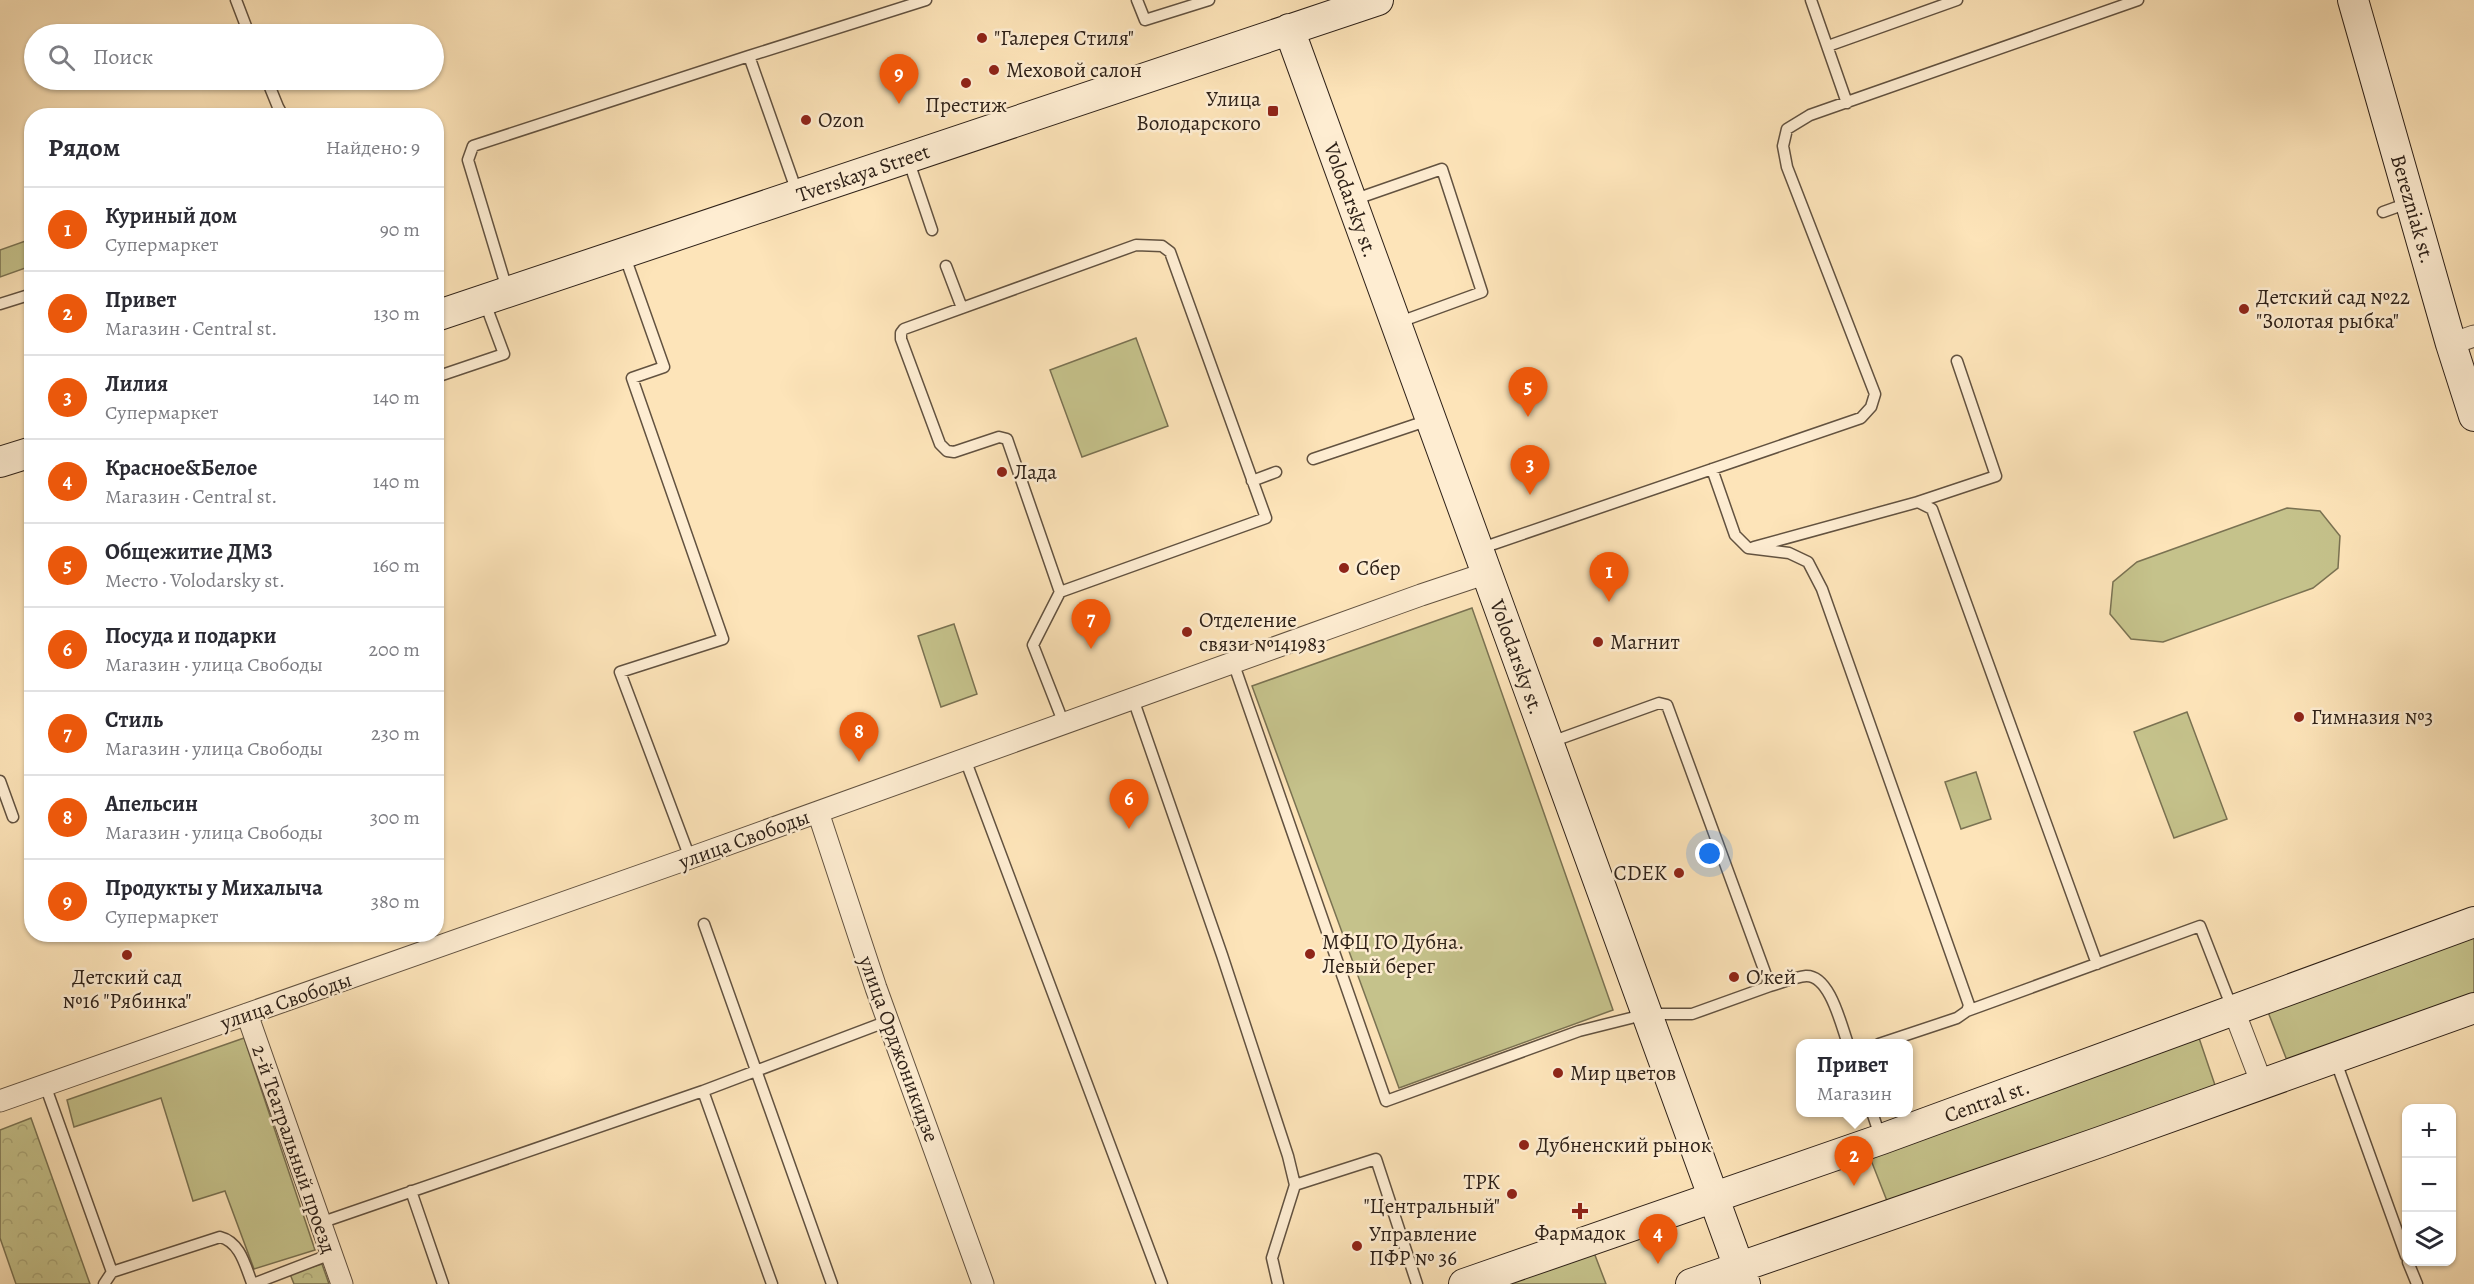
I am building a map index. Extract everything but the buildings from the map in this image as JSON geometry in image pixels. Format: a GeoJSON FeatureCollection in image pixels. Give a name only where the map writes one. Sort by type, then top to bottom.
{"type":"FeatureCollection","features":[{"type":"Feature","properties":{"kind":"street","name":"Tverskaya Street"},"geometry":{"type":"LineString","coordinates":[[444,313],[1378,0]]}},
{"type":"Feature","properties":{"kind":"street","name":"Berezniak st."},"geometry":{"type":"LineString","coordinates":[[2353,0],[2411,202],[2462,340],[2474,417]]}},
{"type":"Feature","properties":{"kind":"street","name":"Volodarsky st."},"geometry":{"type":"LineString","coordinates":[[1289,29],[1742,1276]]}},
{"type":"Feature","properties":{"kind":"street"},"geometry":{"type":"LineString","coordinates":[[0,462],[24,454]]}},
{"type":"Feature","properties":{"kind":"street","name":"улица Свободы"},"geometry":{"type":"LineString","coordinates":[[0,1101],[690,858],[1421,595],[1483,561]]}},
{"type":"Feature","properties":{"kind":"street","name":"улица Орджоникидзе"},"geometry":{"type":"LineString","coordinates":[[818,812],[888,1021],[983,1284]]}},
{"type":"Feature","properties":{"kind":"street","name":"Central st."},"geometry":{"type":"LineString","coordinates":[[1913,1114],[2234,1011],[2474,922]]}},
{"type":"Feature","properties":{"kind":"street"},"geometry":{"type":"LineString","coordinates":[[1691,1284],[1742,1276],[2474,1008]]}},
{"type":"Feature","properties":{"kind":"street"},"geometry":{"type":"LineString","coordinates":[[2234,1011],[2262,1084]]}},
{"type":"Feature","properties":{"kind":"street","name":"2-й Театральный проезд"},"geometry":{"type":"LineString","coordinates":[[247,1014],[342,1284]]}},
{"type":"Feature","properties":{"kind":"street","name":"Central st."},"geometry":{"type":"LineString","coordinates":[[1464,1284],[1714,1198],[1877,1126],[1905,1117]]}},
{"type":"Feature","properties":{"kind":"lane"},"geometry":{"type":"LineString","coordinates":[[236,0],[245,24]]}},
{"type":"Feature","properties":{"kind":"lane"},"geometry":{"type":"LineString","coordinates":[[444,374],[504,354],[496,296],[468,160],[473,146],[926,0]]}},
{"type":"Feature","properties":{"kind":"lane"},"geometry":{"type":"LineString","coordinates":[[1137,0],[1145,20],[1209,0]]}},
{"type":"Feature","properties":{"kind":"lane"},"geometry":{"type":"LineString","coordinates":[[1811,0],[1847,103]]}},
{"type":"Feature","properties":{"kind":"lane"},"geometry":{"type":"LineString","coordinates":[[1828,46],[1957,0]]}},
{"type":"Feature","properties":{"kind":"lane"},"geometry":{"type":"LineString","coordinates":[[1483,561],[1712,469],[1861,418],[1871,407],[1875,394],[1787,166],[1783,146],[1788,129],[1810,115],[2138,0]]}},
{"type":"Feature","properties":{"kind":"lane"},"geometry":{"type":"LineString","coordinates":[[749,56],[798,195]]}},
{"type":"Feature","properties":{"kind":"lane"},"geometry":{"type":"LineString","coordinates":[[271,90],[279,108]]}},
{"type":"Feature","properties":{"kind":"lane"},"geometry":{"type":"LineString","coordinates":[[907,159],[932,230]]}},
{"type":"Feature","properties":{"kind":"lane"},"geometry":{"type":"LineString","coordinates":[[1352,201],[1442,169],[1482,292],[1396,324]]}},
{"type":"Feature","properties":{"kind":"lane"},"geometry":{"type":"LineString","coordinates":[[2383,212],[2411,202]]}},
{"type":"Feature","properties":{"kind":"lane"},"geometry":{"type":"LineString","coordinates":[[1060,592],[1007,439],[999,437],[954,452],[947,451],[940,444],[901,339],[901,333],[904,329],[1136,245],[1162,246],[1170,252],[1266,518],[1060,592],[1034,645],[1064,724]]}},
{"type":"Feature","properties":{"kind":"lane"},"geometry":{"type":"LineString","coordinates":[[624,254],[664,367],[632,378],[723,639],[620,672],[690,858]]}},
{"type":"Feature","properties":{"kind":"lane"},"geometry":{"type":"LineString","coordinates":[[946,266],[962,308]]}},
{"type":"Feature","properties":{"kind":"lane"},"geometry":{"type":"LineString","coordinates":[[0,304],[24,296]]}},
{"type":"Feature","properties":{"kind":"lane"},"geometry":{"type":"LineString","coordinates":[[1748,548],[1918,502],[1996,476],[1957,361]]}},
{"type":"Feature","properties":{"kind":"lane"},"geometry":{"type":"LineString","coordinates":[[1313,459],[1431,419]]}},
{"type":"Feature","properties":{"kind":"lane"},"geometry":{"type":"LineString","coordinates":[[1712,469],[1735,535],[1748,548],[1789,553],[1808,562],[1822,589],[1969,1005],[1967,1011]]}},
{"type":"Feature","properties":{"kind":"lane"},"geometry":{"type":"LineString","coordinates":[[1252,481],[1276,472]]}},
{"type":"Feature","properties":{"kind":"lane"},"geometry":{"type":"LineString","coordinates":[[1918,502],[1932,509],[2097,964]]}},
{"type":"Feature","properties":{"kind":"lane"},"geometry":{"type":"LineString","coordinates":[[1233,662],[1386,1101],[1579,1031],[1647,1014],[1692,1014],[1806,976],[1818,978],[1826,986],[1846,1039]]}},
{"type":"Feature","properties":{"kind":"lane"},"geometry":{"type":"LineString","coordinates":[[1133,699],[1222,955],[1288,1156],[1295,1185],[1272,1258],[1278,1284]]}},
{"type":"Feature","properties":{"kind":"lane"},"geometry":{"type":"LineString","coordinates":[[1548,743],[1659,703],[1667,705],[1770,987]]}},
{"type":"Feature","properties":{"kind":"lane"},"geometry":{"type":"LineString","coordinates":[[965,759],[1162,1284]]}},
{"type":"Feature","properties":{"kind":"lane"},"geometry":{"type":"LineString","coordinates":[[0,782],[13,817]]}},
{"type":"Feature","properties":{"kind":"lane"},"geometry":{"type":"LineString","coordinates":[[704,924],[832,1284]]}},
{"type":"Feature","properties":{"kind":"lane"},"geometry":{"type":"LineString","coordinates":[[1894,1039],[1957,1018],[1967,1011],[2200,926],[2234,1011]]}},
{"type":"Feature","properties":{"kind":"lane"},"geometry":{"type":"LineString","coordinates":[[320,1223],[703,1091],[888,1021]]}},
{"type":"Feature","properties":{"kind":"lane"},"geometry":{"type":"LineString","coordinates":[[2335,1057],[2402,1245]]}},
{"type":"Feature","properties":{"kind":"lane"},"geometry":{"type":"LineString","coordinates":[[45,1085],[112,1272]]}},
{"type":"Feature","properties":{"kind":"lane"},"geometry":{"type":"LineString","coordinates":[[703,1091],[772,1284]]}},
{"type":"Feature","properties":{"kind":"lane"},"geometry":{"type":"LineString","coordinates":[[1295,1185],[1376,1159],[1417,1284]]}},
{"type":"Feature","properties":{"kind":"lane"},"geometry":{"type":"LineString","coordinates":[[411,1191],[443,1284]]}},
{"type":"Feature","properties":{"kind":"lane"},"geometry":{"type":"LineString","coordinates":[[104,1284],[112,1272],[220,1237],[229,1239],[236,1246],[252,1283],[331,1254]]}},
{"type":"Feature","properties":{"kind":"lane"},"geometry":{"type":"LineString","coordinates":[[2409,1266],[2416,1284]]}},
{"type":"Feature","properties":{"kind":"green space"},"geometry":{"type":"Polygon","coordinates":[[[24,241],[24,268],[0,277],[0,250],[24,241]]]}},
{"type":"Feature","properties":{"kind":"green space"},"geometry":{"type":"Polygon","coordinates":[[[1136,338],[1168,426],[1082,457],[1050,370],[1136,338]]]}},
{"type":"Feature","properties":{"kind":"green space"},"geometry":{"type":"Polygon","coordinates":[[[2287,508],[2320,511],[2340,536],[2338,568],[2313,588],[2163,642],[2131,639],[2110,614],[2113,582],[2137,562],[2287,508]]]}},
{"type":"Feature","properties":{"kind":"green space"},"geometry":{"type":"Polygon","coordinates":[[[1472,608],[1613,1010],[1399,1088],[1252,686],[1472,608]]]}},
{"type":"Feature","properties":{"kind":"green space"},"geometry":{"type":"Polygon","coordinates":[[[954,624],[977,694],[941,707],[918,636],[954,624]]]}},
{"type":"Feature","properties":{"kind":"green space"},"geometry":{"type":"Polygon","coordinates":[[[2187,712],[2227,819],[2174,838],[2134,732],[2187,712]]]}},
{"type":"Feature","properties":{"kind":"green space"},"geometry":{"type":"Polygon","coordinates":[[[1976,772],[1991,819],[1961,829],[1945,782],[1976,772]]]}},
{"type":"Feature","properties":{"kind":"green space"},"geometry":{"type":"Polygon","coordinates":[[[2474,937],[2474,996],[2288,1063],[2268,1012],[2474,937]]]}},
{"type":"Feature","properties":{"kind":"green space"},"geometry":{"type":"Polygon","coordinates":[[[2198,1035],[2217,1091],[1889,1206],[1869,1155],[2198,1035]]]}},
{"type":"Feature","properties":{"kind":"green space"},"geometry":{"type":"Polygon","coordinates":[[[244,1038],[315,1250],[254,1269],[225,1191],[193,1201],[161,1098],[74,1127],[67,1100],[244,1038]]]}},
{"type":"Feature","properties":{"kind":"green space"},"geometry":{"type":"Polygon","coordinates":[[[31,1118],[90,1284],[16,1284],[0,1238],[0,1130],[31,1118]]]}},
{"type":"Feature","properties":{"kind":"green space"},"geometry":{"type":"Polygon","coordinates":[[[1593,1250],[1606,1284],[1498,1284],[1593,1250]]]}},
{"type":"Feature","properties":{"kind":"green space"},"geometry":{"type":"Polygon","coordinates":[[[322,1264],[329,1284],[294,1284],[290,1274],[322,1264]]]}},
{"type":"Feature","properties":{"kind":"place","name":"\"Галерея Стиля\""},"geometry":{"type":"Point","coordinates":[982,38]}},
{"type":"Feature","properties":{"kind":"place","name":"Меховой салон"},"geometry":{"type":"Point","coordinates":[994,70]}},
{"type":"Feature","properties":{"kind":"place","name":"Престиж"},"geometry":{"type":"Point","coordinates":[966,83]}},
{"type":"Feature","properties":{"kind":"place","name":"Продукты у Михалыча"},"geometry":{"type":"Point","coordinates":[899,104]}},
{"type":"Feature","properties":{"kind":"place","name":"Улица Володарского"},"geometry":{"type":"Point","coordinates":[1273,111]}},
{"type":"Feature","properties":{"kind":"place","name":"Ozon"},"geometry":{"type":"Point","coordinates":[806,120]}},
{"type":"Feature","properties":{"kind":"place","name":"Детский сад №22 \"Золотая рыбка\""},"geometry":{"type":"Point","coordinates":[2244,309]}},
{"type":"Feature","properties":{"kind":"place","name":"Общежитие ДМЗ"},"geometry":{"type":"Point","coordinates":[1528,417]}},
{"type":"Feature","properties":{"kind":"place","name":"Лада"},"geometry":{"type":"Point","coordinates":[1002,472]}},
{"type":"Feature","properties":{"kind":"place","name":"Лилия"},"geometry":{"type":"Point","coordinates":[1530,495]}},
{"type":"Feature","properties":{"kind":"place","name":"Сбер"},"geometry":{"type":"Point","coordinates":[1344,568]}},
{"type":"Feature","properties":{"kind":"place","name":"Куриный дом"},"geometry":{"type":"Point","coordinates":[1609,602]}},
{"type":"Feature","properties":{"kind":"place","name":"Отделение связи №141983"},"geometry":{"type":"Point","coordinates":[1187,632]}},
{"type":"Feature","properties":{"kind":"place","name":"Магнит"},"geometry":{"type":"Point","coordinates":[1598,642]}},
{"type":"Feature","properties":{"kind":"place","name":"Стиль"},"geometry":{"type":"Point","coordinates":[1091,649]}},
{"type":"Feature","properties":{"kind":"place","name":"Гимназия №3"},"geometry":{"type":"Point","coordinates":[2299,717]}},
{"type":"Feature","properties":{"kind":"place","name":"Апельсин"},"geometry":{"type":"Point","coordinates":[859,762]}},
{"type":"Feature","properties":{"kind":"place","name":"Посуда и подарки"},"geometry":{"type":"Point","coordinates":[1129,829]}},
{"type":"Feature","properties":{"kind":"place","name":"CDEK"},"geometry":{"type":"Point","coordinates":[1679,873]}},
{"type":"Feature","properties":{"kind":"place","name":"МФЦ ГО Дубна. Левый берег"},"geometry":{"type":"Point","coordinates":[1310,954]}},
{"type":"Feature","properties":{"kind":"place","name":"Детский сад №16 \"Рябинка\""},"geometry":{"type":"Point","coordinates":[127,955]}},
{"type":"Feature","properties":{"kind":"place","name":"О'кей"},"geometry":{"type":"Point","coordinates":[1734,977]}},
{"type":"Feature","properties":{"kind":"place","name":"Мир цветов"},"geometry":{"type":"Point","coordinates":[1558,1073]}},
{"type":"Feature","properties":{"kind":"place","name":"Дубненский рынок"},"geometry":{"type":"Point","coordinates":[1524,1145]}},
{"type":"Feature","properties":{"kind":"place","name":"Привет"},"geometry":{"type":"Point","coordinates":[1854,1186]}},
{"type":"Feature","properties":{"kind":"place","name":"ТРК \"Центральный\""},"geometry":{"type":"Point","coordinates":[1512,1194]}},
{"type":"Feature","properties":{"kind":"place","name":"Фармадок"},"geometry":{"type":"Point","coordinates":[1580,1211]}},
{"type":"Feature","properties":{"kind":"place","name":"Управление ПФР № 36"},"geometry":{"type":"Point","coordinates":[1357,1246]}},
{"type":"Feature","properties":{"kind":"place","name":"Красное&Белое"},"geometry":{"type":"Point","coordinates":[1658,1264]}}]}
